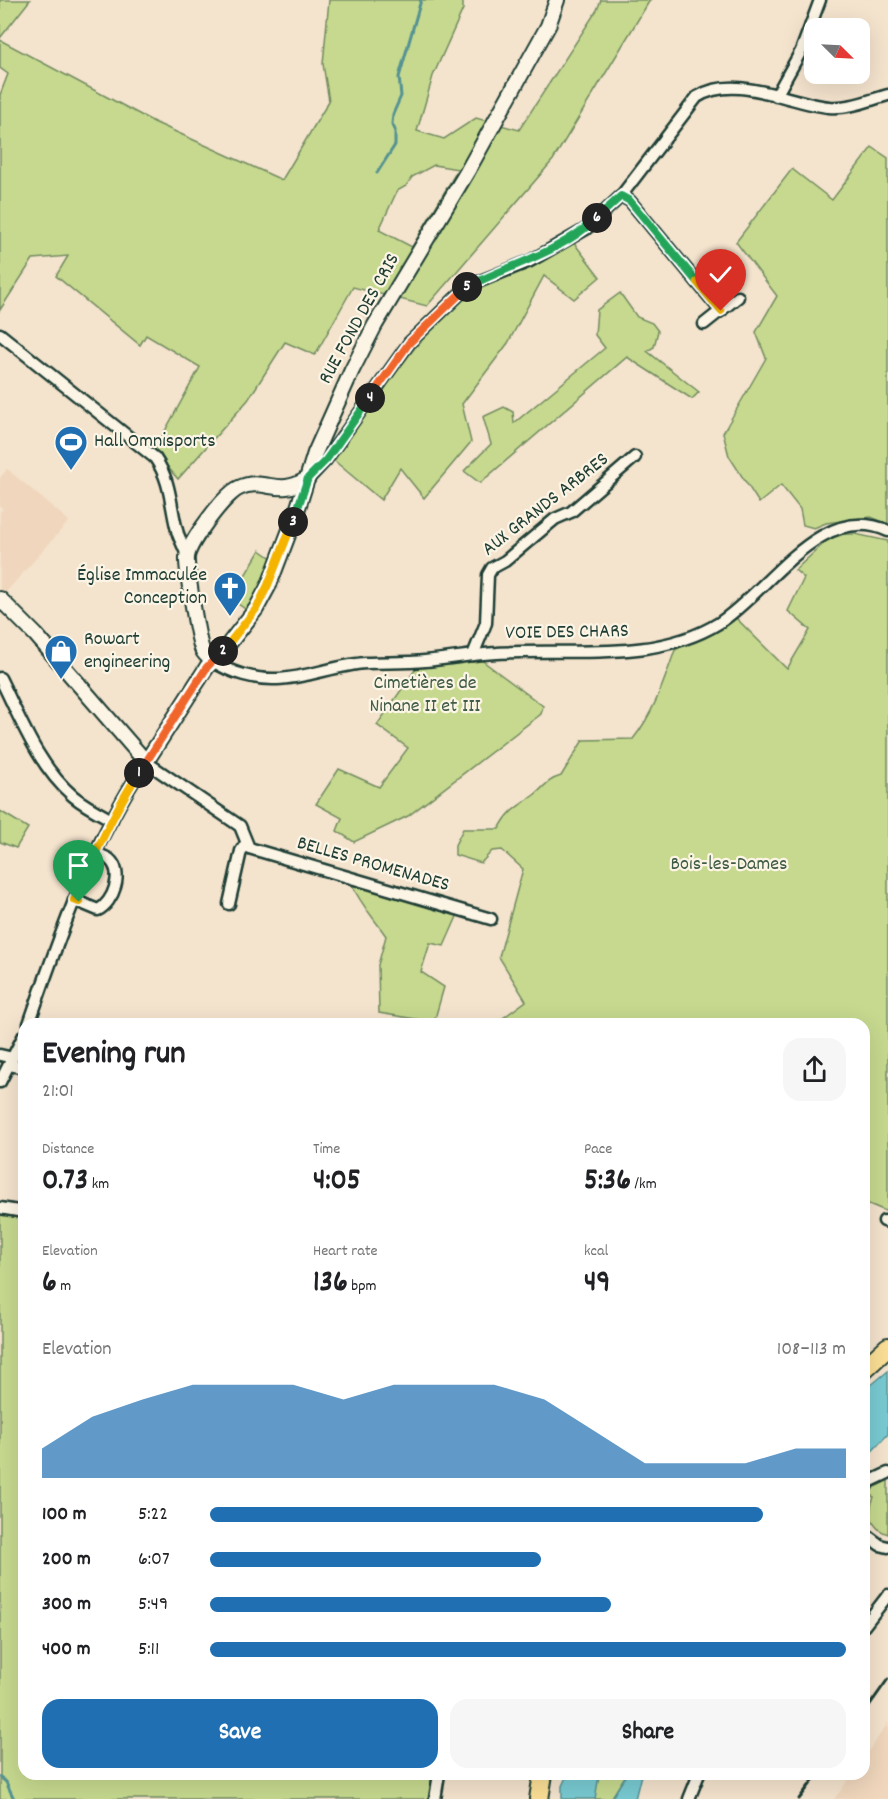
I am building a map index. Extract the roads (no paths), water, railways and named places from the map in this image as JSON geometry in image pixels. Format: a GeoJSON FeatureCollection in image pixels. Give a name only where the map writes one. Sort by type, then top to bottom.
{"type":"FeatureCollection","features":[{"type":"Feature","properties":{"kind":"main road"},"geometry":{"type":"LineString","coordinates":[[870,1364],[888,1347]]}},
{"type":"Feature","properties":{"kind":"main road"},"geometry":{"type":"LineString","coordinates":[[539,1799],[542,1780]]}},
{"type":"Feature","properties":{"kind":"street","name":"RUE FOND DES CRIS"},"geometry":{"type":"LineString","coordinates":[[146,762],[213,661],[256,609],[296,514],[315,453],[352,370],[375,325],[479,151],[548,26],[556,0]]}},
{"type":"Feature","properties":{"kind":"street"},"geometry":{"type":"LineString","coordinates":[[776,96],[805,43],[820,0]]}},
{"type":"Feature","properties":{"kind":"street"},"geometry":{"type":"LineString","coordinates":[[187,556],[200,533],[232,492],[250,484],[280,489],[293,488],[308,478],[326,460],[409,343],[468,286],[530,261],[586,229],[621,196],[697,97],[723,88],[776,96],[830,108],[847,106],[888,94]]}},
{"type":"Feature","properties":{"kind":"street"},"geometry":{"type":"LineString","coordinates":[[621,196],[630,201],[721,311]]}},
{"type":"Feature","properties":{"kind":"street"},"geometry":{"type":"LineString","coordinates":[[704,324],[738,297]]}},
{"type":"Feature","properties":{"kind":"street"},"geometry":{"type":"LineString","coordinates":[[0,334],[155,458],[165,473],[171,490],[178,534],[187,556],[202,650],[213,661]]}},
{"type":"Feature","properties":{"kind":"street","name":"AUX GRANDS ARBRES"},"geometry":{"type":"LineString","coordinates":[[473,655],[486,623],[488,574],[492,568],[505,561],[555,519],[571,512],[635,457]]}},
{"type":"Feature","properties":{"kind":"street"},"geometry":{"type":"LineString","coordinates":[[280,489],[293,505],[296,514]]}},
{"type":"Feature","properties":{"kind":"street","name":"VOIE DES CHARS"},"geometry":{"type":"LineString","coordinates":[[213,661],[220,666],[257,678],[276,679],[336,666],[425,661],[473,655],[641,649],[682,639],[719,623],[812,542],[835,528],[851,525],[888,531]]}},
{"type":"Feature","properties":{"kind":"street"},"geometry":{"type":"LineString","coordinates":[[178,534],[191,538],[200,533]]}},
{"type":"Feature","properties":{"kind":"street"},"geometry":{"type":"LineString","coordinates":[[0,599],[36,635],[146,762],[240,826],[246,843],[238,859],[229,904]]}},
{"type":"Feature","properties":{"kind":"street"},"geometry":{"type":"LineString","coordinates":[[0,678],[33,746],[62,784],[83,804],[112,820]]}},
{"type":"Feature","properties":{"kind":"street"},"geometry":{"type":"LineString","coordinates":[[31,1018],[74,900],[127,791],[146,762]]}},
{"type":"Feature","properties":{"kind":"street","name":"BELLES PROMENADES"},"geometry":{"type":"LineString","coordinates":[[246,843],[249,848],[491,919]]}},
{"type":"Feature","properties":{"kind":"street"},"geometry":{"type":"LineString","coordinates":[[74,900],[98,910],[113,892],[117,873],[110,860],[96,853]]}},
{"type":"Feature","properties":{"kind":"street"},"geometry":{"type":"LineString","coordinates":[[0,1082],[18,1047]]}},
{"type":"Feature","properties":{"kind":"street"},"geometry":{"type":"LineString","coordinates":[[0,1055],[18,1065]]}},
{"type":"Feature","properties":{"kind":"street"},"geometry":{"type":"LineString","coordinates":[[0,1208],[18,1211]]}},
{"type":"Feature","properties":{"kind":"street"},"geometry":{"type":"LineString","coordinates":[[870,1481],[888,1473]]}},
{"type":"Feature","properties":{"kind":"street"},"geometry":{"type":"LineString","coordinates":[[870,1539],[888,1547]]}},
{"type":"Feature","properties":{"kind":"street"},"geometry":{"type":"LineString","coordinates":[[870,1618],[888,1595]]}},
{"type":"Feature","properties":{"kind":"street"},"geometry":{"type":"LineString","coordinates":[[435,1799],[438,1780]]}},
{"type":"Feature","properties":{"kind":"street"},"geometry":{"type":"LineString","coordinates":[[689,1799],[697,1780]]}},
{"type":"Feature","properties":{"kind":"water"},"geometry":{"type":"Polygon","coordinates":[[[888,1371],[888,1434],[870,1454],[870,1386],[888,1371]]]}},
{"type":"Feature","properties":{"kind":"water"},"geometry":{"type":"Polygon","coordinates":[[[565,1780],[598,1780],[595,1799],[562,1799],[562,1786],[565,1780]]]}},
{"type":"Feature","properties":{"kind":"water"},"geometry":{"type":"Polygon","coordinates":[[[623,1780],[640,1780],[635,1799],[611,1799],[623,1780]]]}},
{"type":"Feature","properties":{"kind":"waterway"},"geometry":{"type":"LineString","coordinates":[[377,173],[395,145],[395,130],[392,124],[393,114],[401,96],[399,77],[421,0]]}},
{"type":"Feature","properties":{"kind":"waterway"},"geometry":{"type":"LineString","coordinates":[[0,1777],[6,1782],[14,1799]]}},
{"type":"Feature","properties":{"kind":"railway"},"geometry":{"type":"LineString","coordinates":[[870,1704],[888,1679]]}},
{"type":"Feature","properties":{"kind":"railway"},"geometry":{"type":"LineString","coordinates":[[799,1799],[813,1780]]}},
{"type":"Feature","properties":{"kind":"place","name":"Hall Omnisports"},"geometry":{"type":"Point","coordinates":[71,471]}},
{"type":"Feature","properties":{"kind":"place","name":"Église Immaculée Conception"},"geometry":{"type":"Point","coordinates":[230,617]}},
{"type":"Feature","properties":{"kind":"place","name":"Rowart engineering"},"geometry":{"type":"Point","coordinates":[61,680]}},
{"type":"Feature","properties":{"kind":"park label","name":"Cimetières de Ninane II et III"},"geometry":{"type":"Point","coordinates":[425,696]}},
{"type":"Feature","properties":{"kind":"park label","name":"Bois-les-Dames"},"geometry":{"type":"Point","coordinates":[729,865]}}]}
